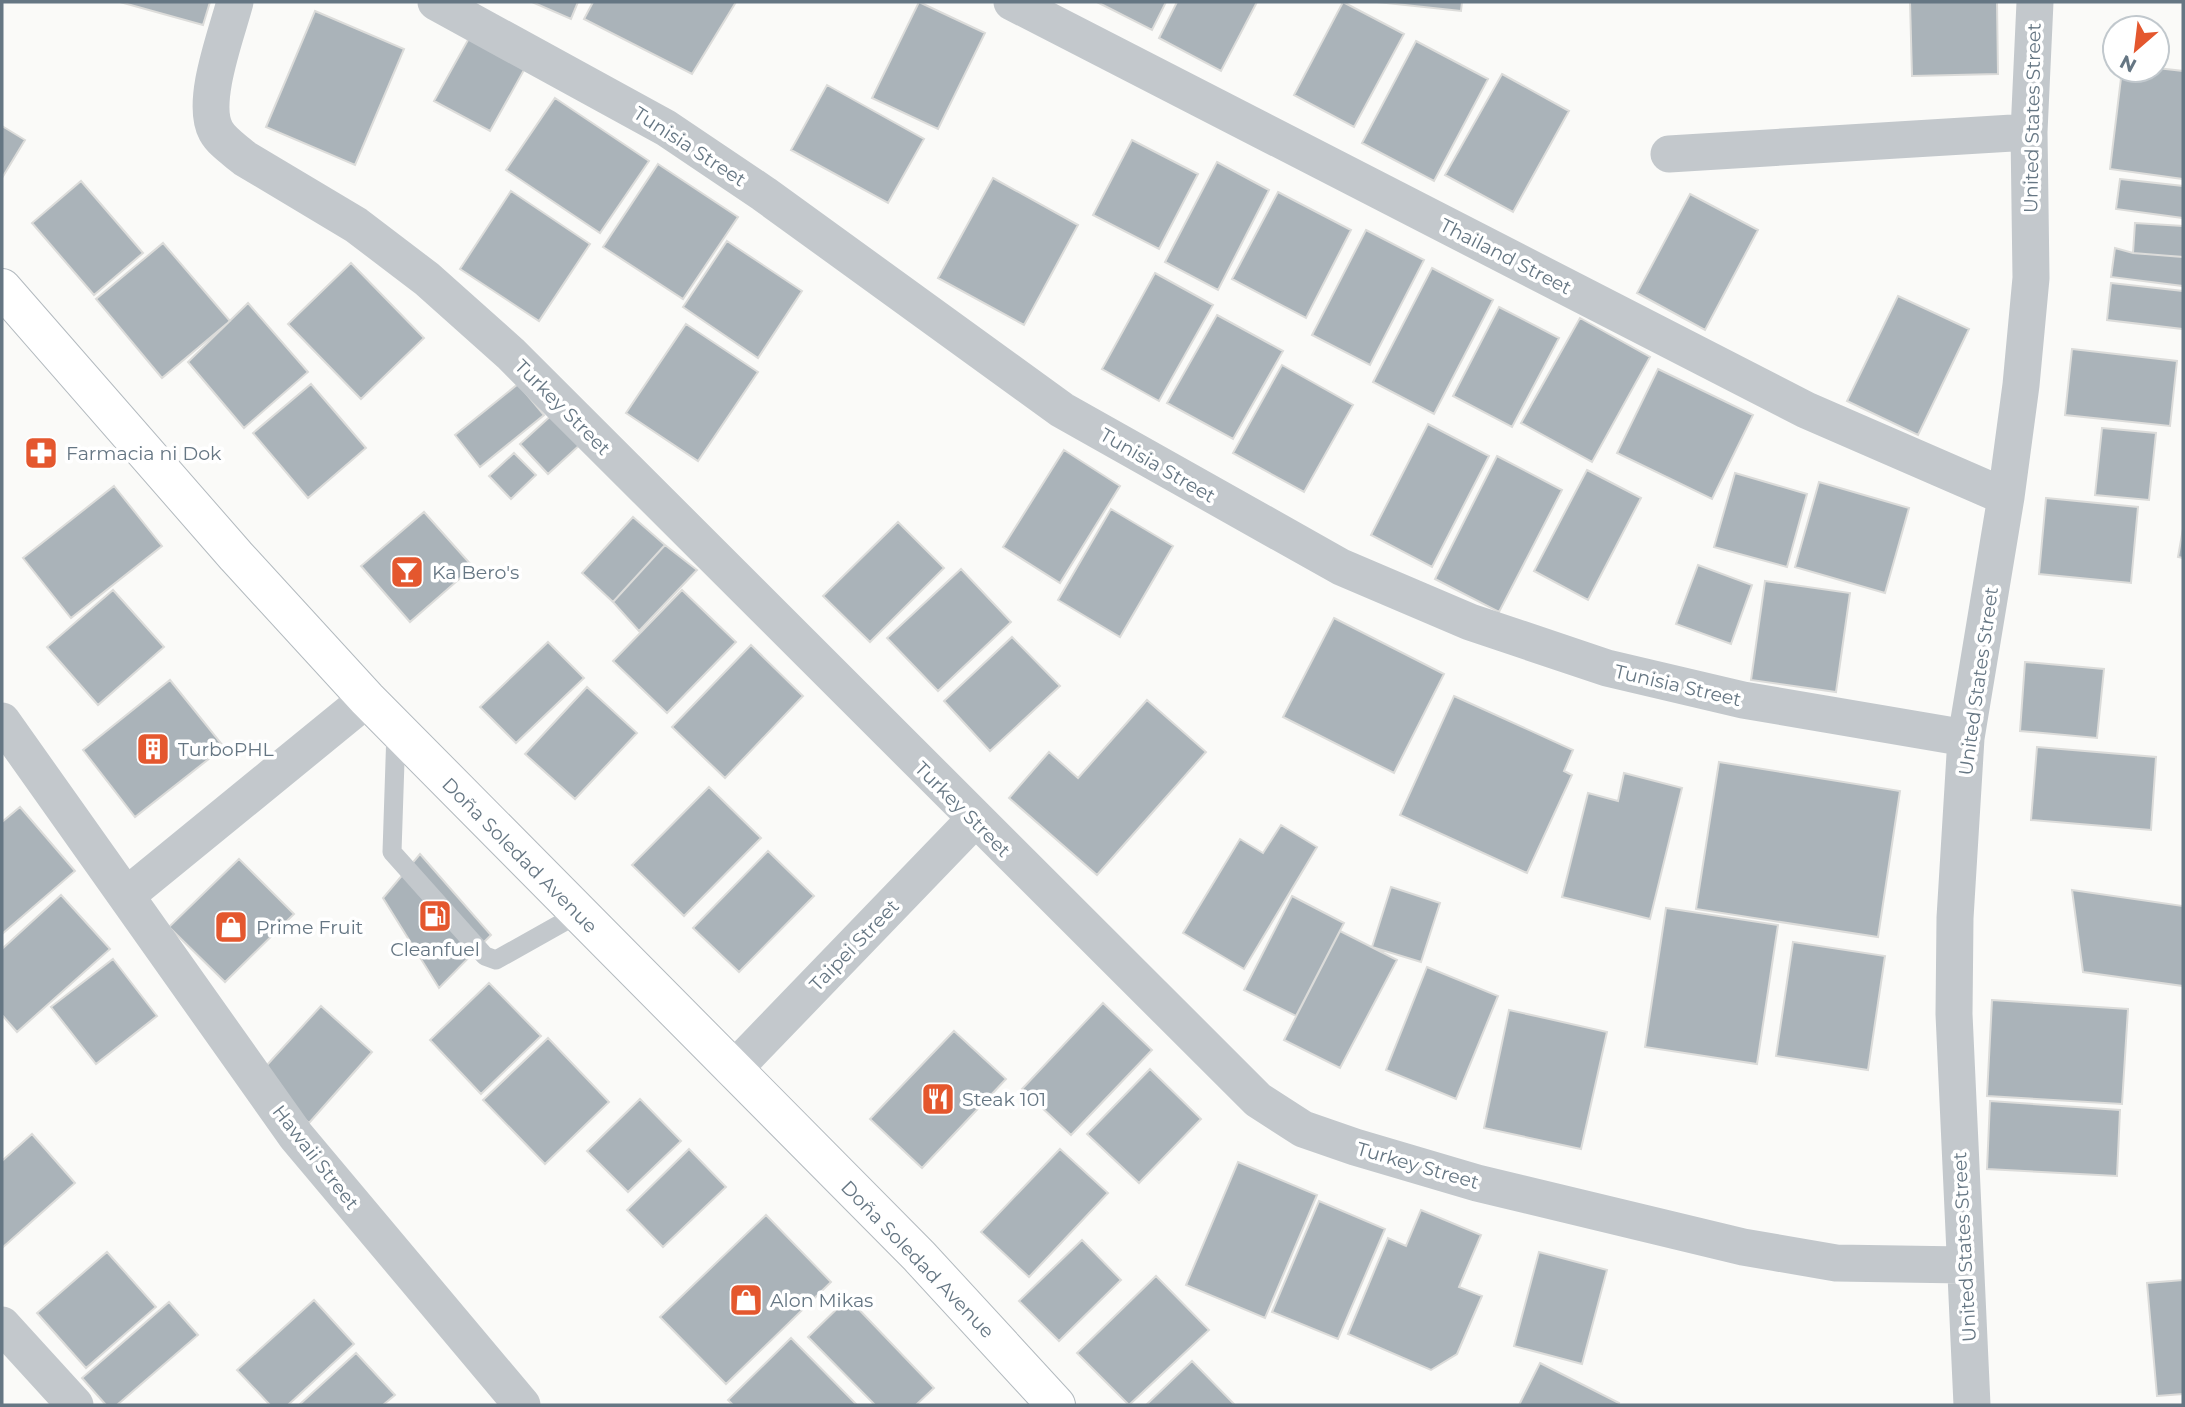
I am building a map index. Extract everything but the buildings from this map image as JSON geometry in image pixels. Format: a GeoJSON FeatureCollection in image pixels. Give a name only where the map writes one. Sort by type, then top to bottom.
{"type":"FeatureCollection","features":[{"type":"Feature","properties":{"kind":"main road","name":"Doña Soledad Avenue"},"geometry":{"type":"LineString","coordinates":[[2,288],[236,556],[396,730],[919,1256],[1056,1405]]}},
{"type":"Feature","properties":{"kind":"street","name":"Turkey Street"},"geometry":{"type":"LineString","coordinates":[[235,2],[211,96],[216,131],[228,145],[244,158],[356,225],[427,279],[511,354],[1205,1051],[1258,1100],[1303,1129],[1477,1183],[1743,1247],[1836,1263],[1964,1265]]}},
{"type":"Feature","properties":{"kind":"street","name":"Tunisia Street"},"geometry":{"type":"LineString","coordinates":[[436,2],[666,128],[764,194],[1062,410],[1341,567],[1470,622],[1607,668],[1743,701],[1966,738]]}},
{"type":"Feature","properties":{"kind":"street","name":"Thailand Street"},"geometry":{"type":"LineString","coordinates":[[1012,2],[1806,410],[2006,497]]}},
{"type":"Feature","properties":{"kind":"street","name":"United States Street"},"geometry":{"type":"LineString","coordinates":[[1972,1405],[1954,1014],[1955,918],[1966,738],[2006,497],[2021,385],[2031,278],[2029,132],[2035,2]]}},
{"type":"Feature","properties":{"kind":"street"},"geometry":{"type":"LineString","coordinates":[[1669,154],[2029,132]]}},
{"type":"Feature","properties":{"kind":"street"},"geometry":{"type":"LineString","coordinates":[[127,895],[367,699]]}},
{"type":"Feature","properties":{"kind":"street","name":"Hawaii Street"},"geometry":{"type":"LineString","coordinates":[[2,721],[296,1136],[522,1405]]}},
{"type":"Feature","properties":{"kind":"street","name":"Taipei Street"},"geometry":{"type":"LineString","coordinates":[[733,1070],[974,820]]}},
{"type":"Feature","properties":{"kind":"street"},"geometry":{"type":"LineString","coordinates":[[2,1325],[75,1405]]}},
{"type":"Feature","properties":{"kind":"lane"},"geometry":{"type":"LineString","coordinates":[[396,730],[392,852],[485,956],[496,960],[578,914]]}},
{"type":"Feature","properties":{"kind":"place","name":"Farmacia ni Dok"},"geometry":{"type":"Point","coordinates":[41,453]}},
{"type":"Feature","properties":{"kind":"place","name":"Ka Bero's"},"geometry":{"type":"Point","coordinates":[407,572]}},
{"type":"Feature","properties":{"kind":"place","name":"TurboPHL"},"geometry":{"type":"Point","coordinates":[153,749]}},
{"type":"Feature","properties":{"kind":"place","name":"Cleanfuel"},"geometry":{"type":"Point","coordinates":[435,916]}},
{"type":"Feature","properties":{"kind":"place","name":"Prime Fruit"},"geometry":{"type":"Point","coordinates":[231,927]}},
{"type":"Feature","properties":{"kind":"place","name":"Steak 101"},"geometry":{"type":"Point","coordinates":[938,1099]}},
{"type":"Feature","properties":{"kind":"place","name":"Alon Mikas"},"geometry":{"type":"Point","coordinates":[746,1300]}}]}
